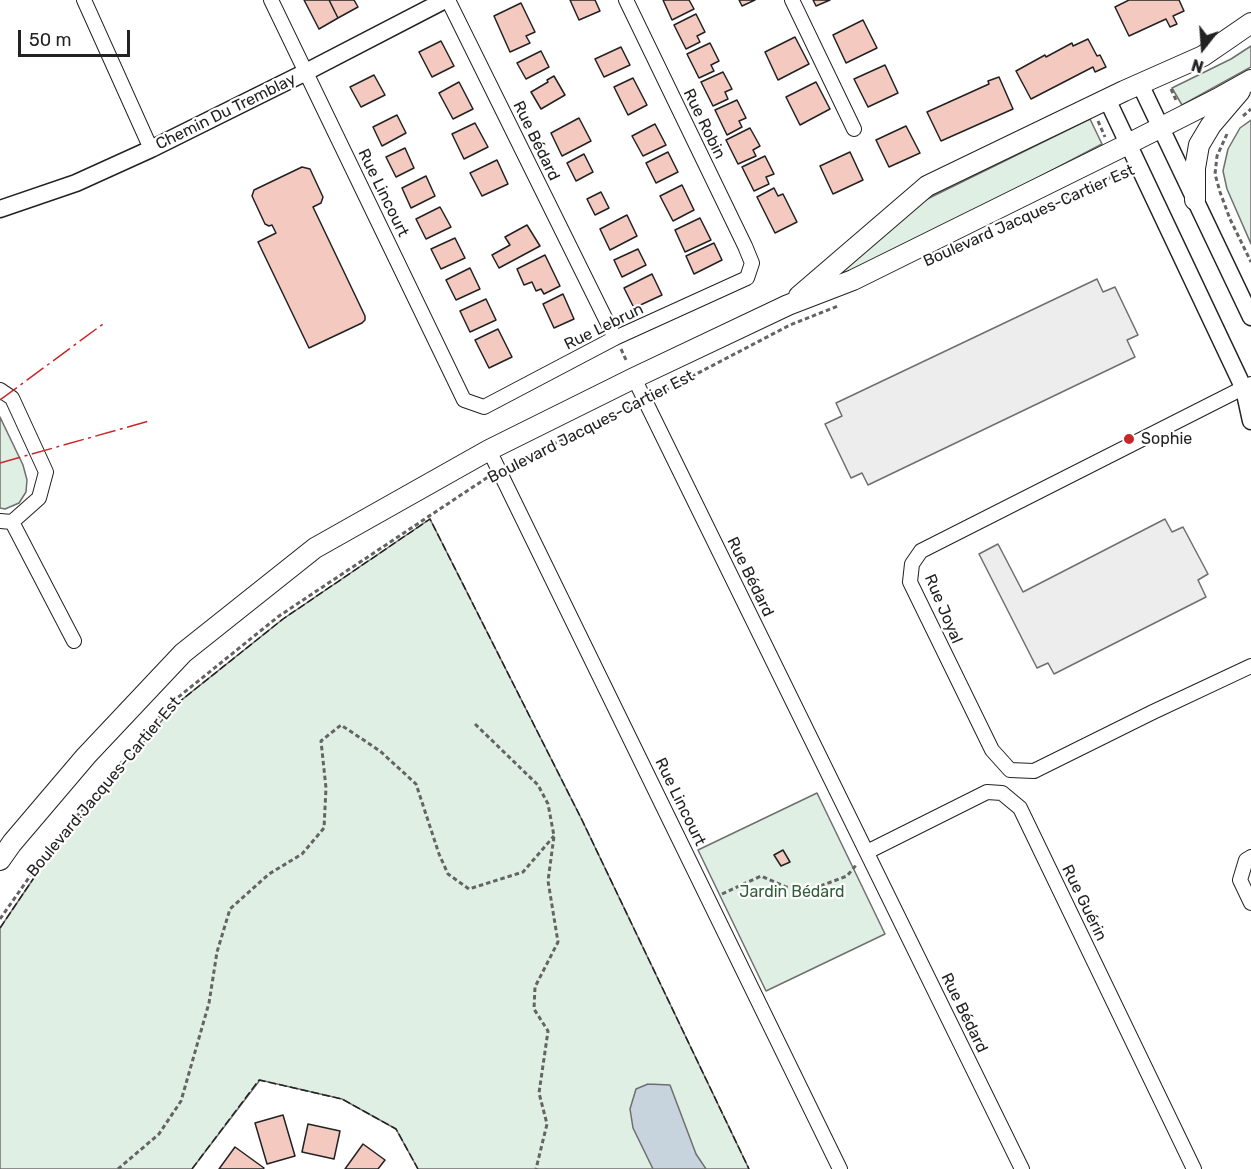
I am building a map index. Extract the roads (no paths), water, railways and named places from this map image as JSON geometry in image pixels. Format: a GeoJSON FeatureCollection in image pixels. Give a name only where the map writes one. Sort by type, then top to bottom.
{"type":"FeatureCollection","features":[{"type":"Feature","properties":{"kind":"main road","name":"Boulevard Jacques-Cartier Est"},"geometry":{"type":"LineString","coordinates":[[788,305],[927,186],[1107,99],[1203,56],[1251,23]]}},
{"type":"Feature","properties":{"kind":"main road","name":"Boulevard Jacques-Cartier Est"},"geometry":{"type":"LineString","coordinates":[[0,860],[86,756],[183,652],[315,548],[489,450],[788,305],[853,280],[1160,128],[1251,80]]}},
{"type":"Feature","properties":{"kind":"main road"},"geometry":{"type":"LineString","coordinates":[[1195,200],[1195,168],[1199,145],[1219,130],[1234,97],[1251,80]]}},
{"type":"Feature","properties":{"kind":"street"},"geometry":{"type":"LineString","coordinates":[[84,0],[151,149]]}},
{"type":"Feature","properties":{"kind":"street","name":"Rue Lincourt"},"geometry":{"type":"LineString","coordinates":[[271,0],[464,400]]}},
{"type":"Feature","properties":{"kind":"street","name":"Chemin Du Tremblay"},"geometry":{"type":"LineString","coordinates":[[0,209],[76,183],[151,149],[446,0]]}},
{"type":"Feature","properties":{"kind":"street","name":"Rue Bédard"},"geometry":{"type":"LineString","coordinates":[[446,0],[615,338]]}},
{"type":"Feature","properties":{"kind":"street","name":"Rue Robin"},"geometry":{"type":"LineString","coordinates":[[626,0],[752,263]]}},
{"type":"Feature","properties":{"kind":"street"},"geometry":{"type":"LineString","coordinates":[[792,0],[854,129]]}},
{"type":"Feature","properties":{"kind":"street"},"geometry":{"type":"LineString","coordinates":[[1140,84],[1251,317]]}},
{"type":"Feature","properties":{"kind":"street"},"geometry":{"type":"LineString","coordinates":[[1107,99],[1247,387],[1251,422]]}},
{"type":"Feature","properties":{"kind":"street","name":"Rue Lebrun"},"geometry":{"type":"LineString","coordinates":[[464,400],[484,407],[615,338],[747,278],[752,263]]}},
{"type":"Feature","properties":{"kind":"street","name":"Rue Bédard"},"geometry":{"type":"LineString","coordinates":[[634,378],[1022,1169]]}},
{"type":"Feature","properties":{"kind":"street","name":"Rue Joyal"},"geometry":{"type":"LineString","coordinates":[[1247,387],[921,551],[912,564],[910,582],[992,750],[1010,770],[1034,771],[1251,666]]}},
{"type":"Feature","properties":{"kind":"street"},"geometry":{"type":"LineString","coordinates":[[0,390],[12,398],[46,472],[39,498],[6,522],[74,641]]}},
{"type":"Feature","properties":{"kind":"street","name":"Rue Lincourt"},"geometry":{"type":"LineString","coordinates":[[489,450],[840,1169]]}},
{"type":"Feature","properties":{"kind":"street","name":"Rue Guérin"},"geometry":{"type":"LineString","coordinates":[[867,852],[987,792],[1002,793],[1020,808],[1194,1169]]}},
{"type":"Feature","properties":{"kind":"street"},"geometry":{"type":"LineString","coordinates":[[1251,857],[1246,860],[1240,880],[1251,903]]}},
{"type":"Feature","properties":{"kind":"place","name":"Sophie"},"geometry":{"type":"Point","coordinates":[1129,439]}},
{"type":"Feature","properties":{"kind":"park label","name":"Jardin Bédard"},"geometry":{"type":"Point","coordinates":[792,892]}}]}
